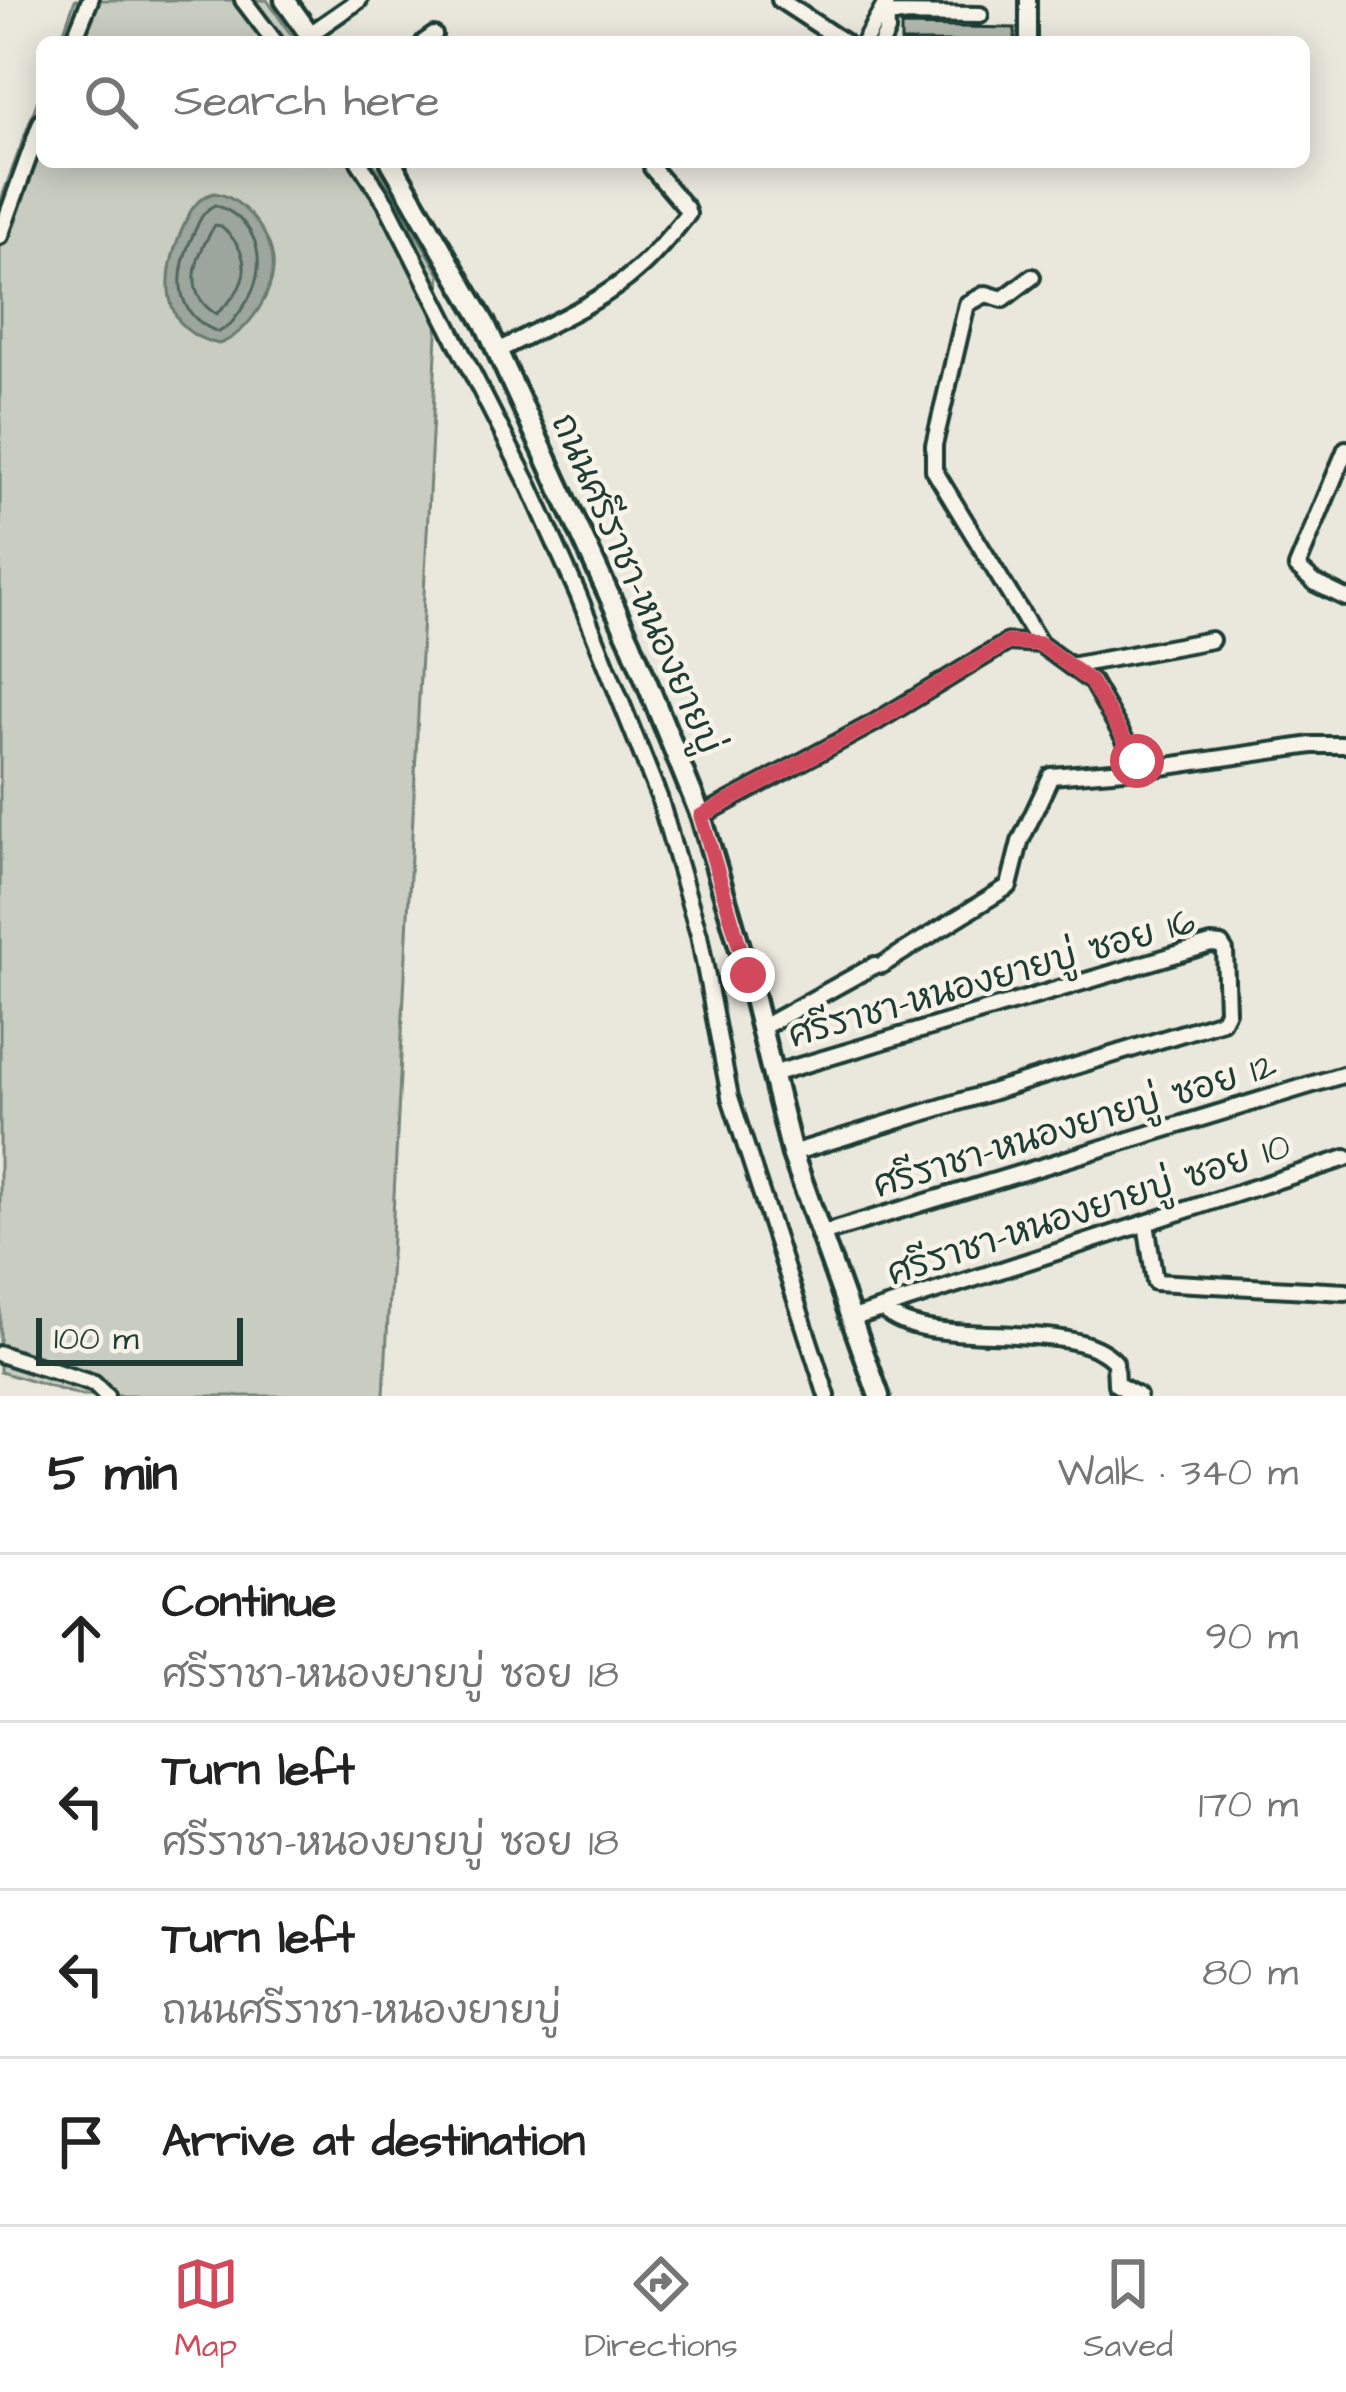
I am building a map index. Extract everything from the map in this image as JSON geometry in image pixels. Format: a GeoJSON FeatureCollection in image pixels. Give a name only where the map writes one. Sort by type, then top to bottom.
{"type":"FeatureCollection","features":[{"type":"Feature","properties":{"kind":"main road"},"geometry":{"type":"LineString","coordinates":[[285,0],[312,36]]}},
{"type":"Feature","properties":{"kind":"main road","name":"ถนนศรีราชา-หนองยายบู่"},"geometry":{"type":"LineString","coordinates":[[394,168],[498,351],[630,640],[701,816],[792,1153],[879,1396]]}},
{"type":"Feature","properties":{"kind":"street"},"geometry":{"type":"LineString","coordinates":[[75,36],[90,0]]}},
{"type":"Feature","properties":{"kind":"street"},"geometry":{"type":"LineString","coordinates":[[243,0],[270,36]]}},
{"type":"Feature","properties":{"kind":"street"},"geometry":{"type":"LineString","coordinates":[[315,36],[359,0]]}},
{"type":"Feature","properties":{"kind":"street"},"geometry":{"type":"LineString","coordinates":[[780,0],[835,36]]}},
{"type":"Feature","properties":{"kind":"street"},"geometry":{"type":"LineString","coordinates":[[1028,0],[1028,36]]}},
{"type":"Feature","properties":{"kind":"street"},"geometry":{"type":"LineString","coordinates":[[868,36],[885,8],[980,15]]}},
{"type":"Feature","properties":{"kind":"street"},"geometry":{"type":"LineString","coordinates":[[0,236],[36,137]]}},
{"type":"Feature","properties":{"kind":"street"},"geometry":{"type":"LineString","coordinates":[[363,168],[386,203],[530,487],[659,797],[699,935],[730,1097],[826,1396]]}},
{"type":"Feature","properties":{"kind":"street"},"geometry":{"type":"LineString","coordinates":[[498,351],[615,287],[681,223],[688,214],[686,208],[652,168]]}},
{"type":"Feature","properties":{"kind":"street"},"geometry":{"type":"LineString","coordinates":[[1032,277],[1003,299],[986,294],[967,304],[934,445],[934,470],[1040,644],[1091,682],[1137,761],[1154,768]]}},
{"type":"Feature","properties":{"kind":"street"},"geometry":{"type":"LineString","coordinates":[[1346,449],[1297,567],[1315,583],[1346,598]]}},
{"type":"Feature","properties":{"kind":"street"},"geometry":{"type":"LineString","coordinates":[[1070,666],[1211,640]]}},
{"type":"Feature","properties":{"kind":"street"},"geometry":{"type":"LineString","coordinates":[[701,816],[874,723],[1008,642],[1040,644]]}},
{"type":"Feature","properties":{"kind":"street"},"geometry":{"type":"LineString","coordinates":[[760,1028],[878,965],[1009,886],[1020,842],[1051,776],[1346,745]]}},
{"type":"Feature","properties":{"kind":"street","name":"ศรีราชา-หนองยายบู่ ซอย 16"},"geometry":{"type":"LineString","coordinates":[[772,1075],[1215,944],[1225,951],[1227,1011],[1222,1021],[792,1153]]}},
{"type":"Feature","properties":{"kind":"street","name":"ศรีราชา-หนองยายบู่ ซอย 12"},"geometry":{"type":"LineString","coordinates":[[820,1234],[1346,1074]]}},
{"type":"Feature","properties":{"kind":"street","name":"ศรีราชา-หนองยายบู่ ซอย 10"},"geometry":{"type":"LineString","coordinates":[[850,1319],[1346,1158]]}},
{"type":"Feature","properties":{"kind":"street"},"geometry":{"type":"LineString","coordinates":[[1147,1223],[1155,1282],[1346,1292]]}},
{"type":"Feature","properties":{"kind":"street"},"geometry":{"type":"LineString","coordinates":[[883,1309],[913,1325],[1097,1348],[1115,1362],[1116,1384],[1138,1396]]}},
{"type":"Feature","properties":{"kind":"street"},"geometry":{"type":"LineString","coordinates":[[0,1354],[94,1384],[106,1396]]}},
{"type":"Feature","properties":{"kind":"shaded area"},"geometry":{"type":"Polygon","coordinates":[[[75,0],[267,0],[292,36],[62,36],[75,0]]]}},
{"type":"Feature","properties":{"kind":"shaded area"},"geometry":{"type":"Polygon","coordinates":[[[36,105],[36,168],[377,168],[440,274],[384,1396],[82,1396],[0,1372],[0,202],[36,105]]]}},
{"type":"Feature","properties":{"kind":"water"},"geometry":{"type":"Polygon","coordinates":[[[214,193],[234,201],[253,218],[267,239],[273,261],[270,285],[258,310],[240,331],[219,344],[184,327],[170,298],[169,280],[188,216],[198,202],[214,193]]]}},
{"type":"Feature","properties":{"kind":"building"},"geometry":{"type":"Polygon","coordinates":[[[901,26],[1015,28],[1015,36],[901,36],[901,26]]]}},
{"type":"Feature","properties":{"kind":"route"},"geometry":{"type":"LineString","coordinates":[[748,975],[701,816],[874,723],[1008,642],[1040,644],[1091,682],[1137,761]]}}]}
